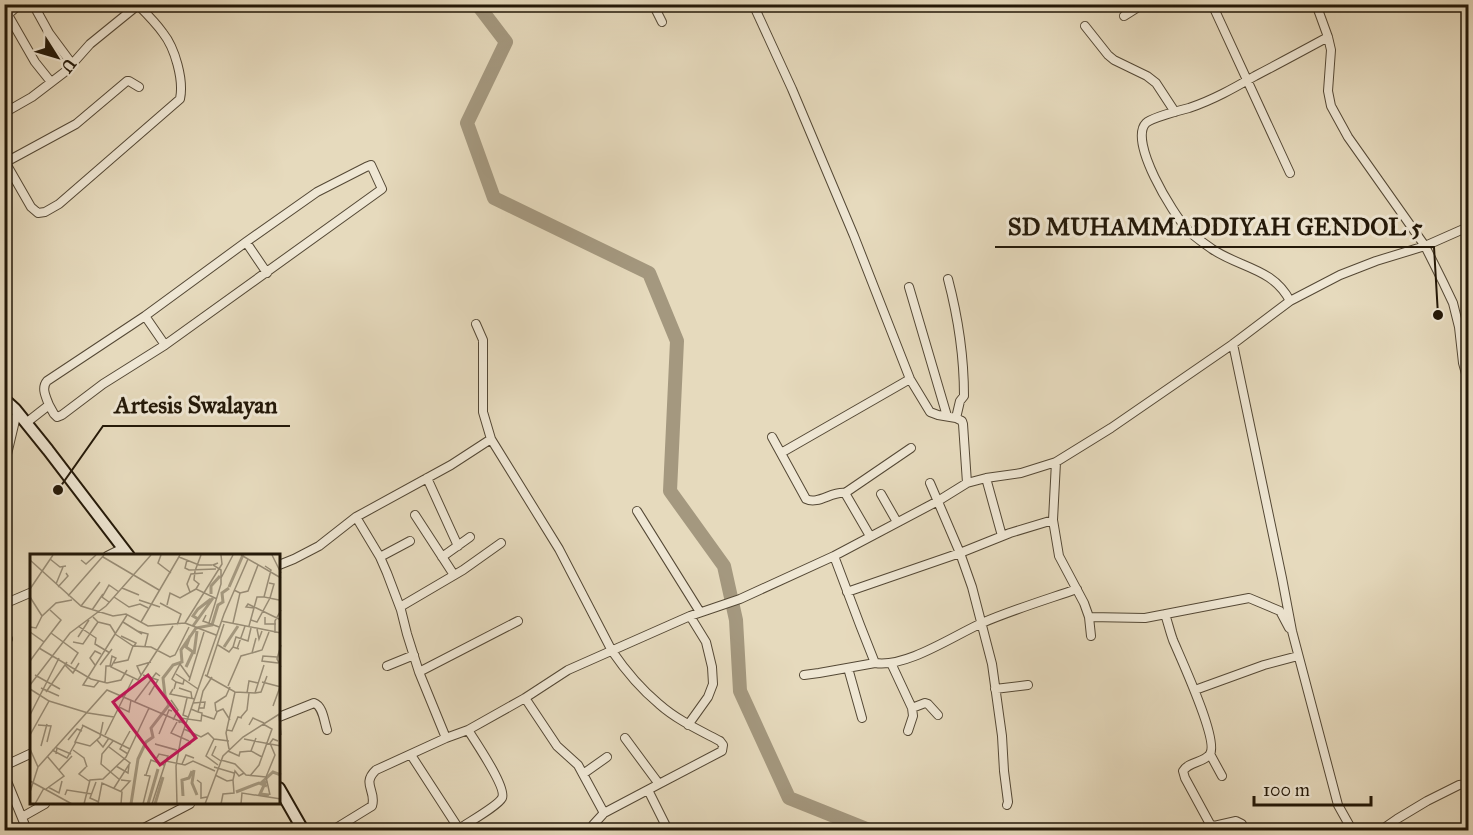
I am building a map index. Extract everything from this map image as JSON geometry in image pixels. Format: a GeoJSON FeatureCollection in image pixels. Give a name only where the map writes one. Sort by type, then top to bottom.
{"type":"FeatureCollection","features":[{"type":"Feature","properties":{"kind":"main road"},"geometry":{"type":"LineString","coordinates":[[4,399],[27,423],[126,552]]}},
{"type":"Feature","properties":{"kind":"main road"},"geometry":{"type":"LineString","coordinates":[[280,790],[303,831]]}},
{"type":"Feature","properties":{"kind":"street"},"geometry":{"type":"LineString","coordinates":[[20,4],[6,16],[34,62],[51,82]]}},
{"type":"Feature","properties":{"kind":"street"},"geometry":{"type":"LineString","coordinates":[[33,4],[49,33],[72,64]]}},
{"type":"Feature","properties":{"kind":"street"},"geometry":{"type":"LineString","coordinates":[[653,4],[662,22]]}},
{"type":"Feature","properties":{"kind":"street"},"geometry":{"type":"LineString","coordinates":[[753,4],[792,89],[854,236],[910,379],[930,412],[962,421],[967,483]]}},
{"type":"Feature","properties":{"kind":"street"},"geometry":{"type":"LineString","coordinates":[[1124,16],[1143,4]]}},
{"type":"Feature","properties":{"kind":"street"},"geometry":{"type":"LineString","coordinates":[[1212,4],[1290,173]]}},
{"type":"Feature","properties":{"kind":"street"},"geometry":{"type":"LineString","coordinates":[[1316,4],[1331,50],[1328,91],[1331,106],[1348,137],[1425,246],[1453,303],[1468,381]]}},
{"type":"Feature","properties":{"kind":"street"},"geometry":{"type":"LineString","coordinates":[[4,113],[32,97],[66,71],[90,44],[138,5],[167,38],[177,62],[182,90],[180,99],[59,204],[45,212],[38,213],[31,207],[5,161],[76,124],[127,81],[139,87]]}},
{"type":"Feature","properties":{"kind":"street"},"geometry":{"type":"LineString","coordinates":[[1085,26],[1114,60],[1147,76],[1156,83],[1175,112]]}},
{"type":"Feature","properties":{"kind":"street"},"geometry":{"type":"LineString","coordinates":[[1290,301],[1274,280],[1214,250],[1188,231],[1176,217],[1144,154],[1142,128],[1146,122],[1207,102],[1328,37]]}},
{"type":"Feature","properties":{"kind":"street"},"geometry":{"type":"LineString","coordinates":[[371,165],[382,189],[165,345],[103,384],[62,415],[57,417],[54,414],[44,391],[47,381],[145,316],[246,242],[317,192],[371,165]]}},
{"type":"Feature","properties":{"kind":"street"},"geometry":{"type":"LineString","coordinates":[[333,831],[372,806],[374,799],[369,782],[373,772],[468,730],[525,698],[568,670],[690,616],[740,599],[834,556],[938,501],[967,483],[1021,473],[1056,462],[1233,344],[1290,301],[1340,275],[1425,246],[1468,227]]}},
{"type":"Feature","properties":{"kind":"street"},"geometry":{"type":"LineString","coordinates":[[246,242],[267,273]]}},
{"type":"Feature","properties":{"kind":"street"},"geometry":{"type":"LineString","coordinates":[[948,279],[964,369],[964,396],[960,401],[956,418]]}},
{"type":"Feature","properties":{"kind":"street"},"geometry":{"type":"LineString","coordinates":[[909,287],[946,416]]}},
{"type":"Feature","properties":{"kind":"street"},"geometry":{"type":"LineString","coordinates":[[145,316],[165,345]]}},
{"type":"Feature","properties":{"kind":"street"},"geometry":{"type":"LineString","coordinates":[[476,324],[483,340],[483,412],[491,439],[559,549],[612,651],[659,705],[688,725],[720,741],[723,745],[722,751],[604,813],[593,825],[594,831]]}},
{"type":"Feature","properties":{"kind":"street"},"geometry":{"type":"LineString","coordinates":[[1233,344],[1292,632],[1338,805],[1352,831]]}},
{"type":"Feature","properties":{"kind":"street"},"geometry":{"type":"LineString","coordinates":[[781,453],[910,379]]}},
{"type":"Feature","properties":{"kind":"street"},"geometry":{"type":"LineString","coordinates":[[27,423],[49,405]]}},
{"type":"Feature","properties":{"kind":"street"},"geometry":{"type":"LineString","coordinates":[[4,466],[17,412]]}},
{"type":"Feature","properties":{"kind":"street"},"geometry":{"type":"LineString","coordinates":[[772,437],[808,501],[845,493],[911,448]]}},
{"type":"Feature","properties":{"kind":"street"},"geometry":{"type":"LineString","coordinates":[[280,566],[319,546],[356,517],[451,465],[491,439]]}},
{"type":"Feature","properties":{"kind":"street"},"geometry":{"type":"LineString","coordinates":[[1056,462],[1053,520],[1059,556],[1084,603],[1089,617],[1091,636]]}},
{"type":"Feature","properties":{"kind":"street"},"geometry":{"type":"LineString","coordinates":[[427,478],[458,546]]}},
{"type":"Feature","properties":{"kind":"street"},"geometry":{"type":"LineString","coordinates":[[986,478],[1002,536]]}},
{"type":"Feature","properties":{"kind":"street"},"geometry":{"type":"LineString","coordinates":[[930,483],[972,587],[992,664],[1002,736],[1007,805]]}},
{"type":"Feature","properties":{"kind":"street"},"geometry":{"type":"LineString","coordinates":[[845,493],[870,536]]}},
{"type":"Feature","properties":{"kind":"street"},"geometry":{"type":"LineString","coordinates":[[881,494],[897,522]]}},
{"type":"Feature","properties":{"kind":"street"},"geometry":{"type":"LineString","coordinates":[[637,511],[700,612]]}},
{"type":"Feature","properties":{"kind":"street"},"geometry":{"type":"LineString","coordinates":[[415,514],[454,575]]}},
{"type":"Feature","properties":{"kind":"street"},"geometry":{"type":"LineString","coordinates":[[356,517],[380,557],[400,606],[419,672],[446,738]]}},
{"type":"Feature","properties":{"kind":"street"},"geometry":{"type":"LineString","coordinates":[[847,592],[1053,520]]}},
{"type":"Feature","properties":{"kind":"street"},"geometry":{"type":"LineString","coordinates":[[442,557],[470,537]]}},
{"type":"Feature","properties":{"kind":"street"},"geometry":{"type":"LineString","coordinates":[[380,557],[410,541]]}},
{"type":"Feature","properties":{"kind":"street"},"geometry":{"type":"LineString","coordinates":[[400,606],[454,575],[501,543]]}},
{"type":"Feature","properties":{"kind":"street"},"geometry":{"type":"LineString","coordinates":[[834,556],[875,663]]}},
{"type":"Feature","properties":{"kind":"street"},"geometry":{"type":"LineString","coordinates":[[804,675],[875,663],[891,663],[922,652],[981,623],[1077,589]]}},
{"type":"Feature","properties":{"kind":"street"},"geometry":{"type":"LineString","coordinates":[[4,604],[30,593]]}},
{"type":"Feature","properties":{"kind":"street"},"geometry":{"type":"LineString","coordinates":[[1089,617],[1144,618],[1249,598],[1280,611],[1292,632]]}},
{"type":"Feature","properties":{"kind":"street"},"geometry":{"type":"LineString","coordinates":[[1165,614],[1172,638],[1195,690],[1211,740],[1210,754],[1222,776]]}},
{"type":"Feature","properties":{"kind":"street"},"geometry":{"type":"LineString","coordinates":[[688,725],[708,697],[712,684],[712,667],[706,642],[690,616]]}},
{"type":"Feature","properties":{"kind":"street"},"geometry":{"type":"LineString","coordinates":[[419,672],[518,621]]}},
{"type":"Feature","properties":{"kind":"street"},"geometry":{"type":"LineString","coordinates":[[387,666],[414,655]]}},
{"type":"Feature","properties":{"kind":"street"},"geometry":{"type":"LineString","coordinates":[[1195,690],[1264,665],[1298,656]]}},
{"type":"Feature","properties":{"kind":"street"},"geometry":{"type":"LineString","coordinates":[[891,663],[912,708],[913,716],[908,731]]}},
{"type":"Feature","properties":{"kind":"street"},"geometry":{"type":"LineString","coordinates":[[848,668],[862,718]]}},
{"type":"Feature","properties":{"kind":"street"},"geometry":{"type":"LineString","coordinates":[[995,689],[1028,685]]}},
{"type":"Feature","properties":{"kind":"street"},"geometry":{"type":"LineString","coordinates":[[525,698],[557,746],[578,765],[604,813]]}},
{"type":"Feature","properties":{"kind":"street"},"geometry":{"type":"LineString","coordinates":[[280,717],[314,703],[320,707],[327,730]]}},
{"type":"Feature","properties":{"kind":"street"},"geometry":{"type":"LineString","coordinates":[[912,708],[926,703],[938,715]]}},
{"type":"Feature","properties":{"kind":"street"},"geometry":{"type":"LineString","coordinates":[[411,755],[458,830],[502,798],[499,784],[489,764],[468,730]]}},
{"type":"Feature","properties":{"kind":"street"},"geometry":{"type":"LineString","coordinates":[[626,738],[660,784]]}},
{"type":"Feature","properties":{"kind":"street"},"geometry":{"type":"LineString","coordinates":[[4,766],[30,754]]}},
{"type":"Feature","properties":{"kind":"street"},"geometry":{"type":"LineString","coordinates":[[1210,754],[1186,766],[1183,771],[1185,778],[1210,824],[1214,826],[1236,821],[1242,824],[1244,831]]}},
{"type":"Feature","properties":{"kind":"street"},"geometry":{"type":"LineString","coordinates":[[583,774],[607,757]]}},
{"type":"Feature","properties":{"kind":"street"},"geometry":{"type":"LineString","coordinates":[[4,774],[27,831]]}},
{"type":"Feature","properties":{"kind":"street"},"geometry":{"type":"LineString","coordinates":[[1381,831],[1427,801],[1459,784],[1468,784]]}},
{"type":"Feature","properties":{"kind":"street"},"geometry":{"type":"LineString","coordinates":[[648,790],[668,831]]}},
{"type":"Feature","properties":{"kind":"street"},"geometry":{"type":"LineString","coordinates":[[22,817],[43,805]]}},
{"type":"Feature","properties":{"kind":"street"},"geometry":{"type":"LineString","coordinates":[[140,831],[186,805]]}},
{"type":"Feature","properties":{"kind":"waterway"},"geometry":{"type":"LineString","coordinates":[[477,4],[506,42],[467,123],[494,198],[649,273],[677,341],[670,491],[724,566],[736,620],[740,691],[789,798],[869,830]]}},
{"type":"Feature","properties":{"kind":"place","name":"SD MUHAMMADDIYAH GENDOL 5"},"geometry":{"type":"Point","coordinates":[1438,315]}},
{"type":"Feature","properties":{"kind":"place","name":"Artesis Swalayan"},"geometry":{"type":"Point","coordinates":[58,490]}}]}
